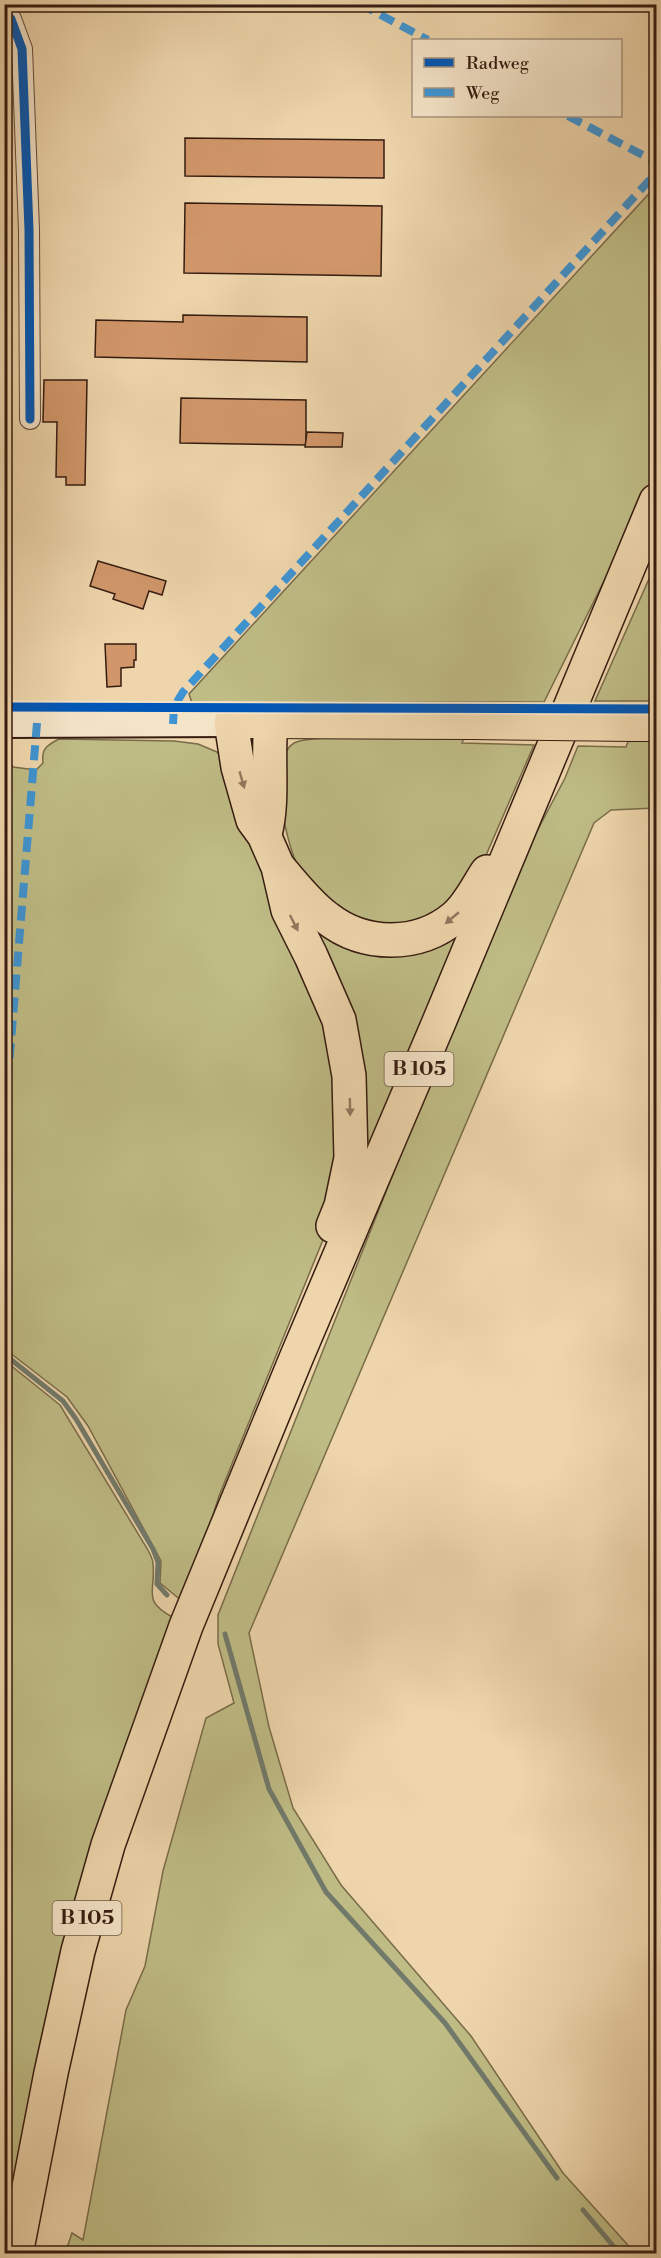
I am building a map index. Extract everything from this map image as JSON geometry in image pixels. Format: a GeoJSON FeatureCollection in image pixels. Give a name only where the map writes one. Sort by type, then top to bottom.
{"type":"FeatureCollection","features":[{"type":"Feature","properties":{"kind":"highway"},"geometry":{"type":"LineString","coordinates":[[278,867],[325,917],[341,928],[360,936],[378,940],[400,940],[420,936],[437,930],[456,916],[471,897],[541,781],[657,501]]}},
{"type":"Feature","properties":{"kind":"highway"},"geometry":{"type":"LineString","coordinates":[[600,634],[657,538]]}},
{"type":"Feature","properties":{"kind":"highway"},"geometry":{"type":"LineString","coordinates":[[231,722],[238,767],[253,820],[264,835],[278,867],[288,910],[312,956],[339,1020],[349,1076],[351,1158],[341,1206],[297,1319],[297,1356]]}},
{"type":"Feature","properties":{"kind":"highway"},"geometry":{"type":"LineString","coordinates":[[264,835],[270,816],[268,763],[271,722]]}},
{"type":"Feature","properties":{"kind":"highway","name":"B 105"},"geometry":{"type":"LineString","coordinates":[[16,2253],[75,1962],[108,1845],[186,1626],[297,1356],[541,781]]}},
{"type":"Feature","properties":{"kind":"main road"},"geometry":{"type":"LineString","coordinates":[[4,723],[271,722],[645,725]]}},
{"type":"Feature","properties":{"kind":"street"},"geometry":{"type":"LineString","coordinates":[[4,12],[11,19],[22,49],[29,230],[30,419]]}},
{"type":"Feature","properties":{"kind":"shaded area"},"geometry":{"type":"Polygon","coordinates":[[[656,186],[656,476],[544,702],[192,703],[189,694],[656,186]]]}},
{"type":"Feature","properties":{"kind":"shaded area"},"geometry":{"type":"Polygon","coordinates":[[[656,563],[656,701],[595,701],[656,563]]]}},
{"type":"Feature","properties":{"kind":"shaded area"},"geometry":{"type":"Polygon","coordinates":[[[326,738],[464,738],[462,743],[534,745],[473,885],[428,924],[353,926],[302,873],[290,846],[285,826],[280,785],[282,767],[286,752],[294,743],[326,738]]]}},
{"type":"Feature","properties":{"kind":"shaded area"},"geometry":{"type":"Polygon","coordinates":[[[59,739],[174,741],[198,744],[217,752],[227,763],[320,992],[343,1097],[329,1225],[219,1496],[193,1579],[182,1601],[160,1583],[161,1561],[88,1426],[67,1397],[5,1349],[4,749],[13,767],[36,770],[43,763],[46,748],[59,739]]]}},
{"type":"Feature","properties":{"kind":"shaded area"},"geometry":{"type":"Polygon","coordinates":[[[629,739],[656,739],[656,808],[611,810],[594,823],[249,1633],[269,1727],[293,1808],[341,1885],[471,2036],[563,2173],[635,2253],[65,2254],[72,2233],[83,2240],[126,2010],[145,1966],[163,1871],[206,1718],[234,1703],[218,1644],[218,1615],[480,955],[516,871],[565,778],[578,746],[626,747],[629,739]]]}},
{"type":"Feature","properties":{"kind":"shaded area"},"geometry":{"type":"Polygon","coordinates":[[[310,917],[322,927],[468,920],[364,1170],[310,917]]]}},
{"type":"Feature","properties":{"kind":"shaded area"},"geometry":{"type":"Polygon","coordinates":[[[4,1360],[60,1405],[150,1555],[153,1564],[152,1595],[154,1601],[164,1612],[174,1618],[4,2253],[4,1360]]]}},
{"type":"Feature","properties":{"kind":"building"},"geometry":{"type":"Polygon","coordinates":[[[185,138],[384,140],[384,178],[185,176],[185,138]]]}},
{"type":"Feature","properties":{"kind":"building"},"geometry":{"type":"Polygon","coordinates":[[[185,203],[382,206],[381,276],[184,273],[185,203]]]}},
{"type":"Feature","properties":{"kind":"building"},"geometry":{"type":"Polygon","coordinates":[[[183,315],[307,317],[307,362],[95,357],[96,320],[183,322],[183,315]]]}},
{"type":"Feature","properties":{"kind":"building"},"geometry":{"type":"Polygon","coordinates":[[[44,380],[87,380],[85,485],[66,485],[66,477],[56,477],[57,422],[43,422],[44,380]]]}},
{"type":"Feature","properties":{"kind":"building"},"geometry":{"type":"Polygon","coordinates":[[[181,398],[306,400],[306,445],[180,443],[181,398]]]}},
{"type":"Feature","properties":{"kind":"building"},"geometry":{"type":"Polygon","coordinates":[[[307,432],[343,433],[342,447],[305,447],[307,432]]]}},
{"type":"Feature","properties":{"kind":"building"},"geometry":{"type":"Polygon","coordinates":[[[98,561],[166,581],[162,595],[149,591],[143,609],[113,599],[115,594],[90,586],[98,561]]]}},
{"type":"Feature","properties":{"kind":"building"},"geometry":{"type":"Polygon","coordinates":[[[105,644],[136,644],[134,667],[121,668],[121,686],[107,687],[105,644]]]}},
{"type":"Feature","properties":{"kind":"waterway"},"geometry":{"type":"LineString","coordinates":[[9,1358],[63,1401],[76,1419],[153,1549],[158,1562],[157,1584],[167,1595]]}},
{"type":"Feature","properties":{"kind":"waterway"},"geometry":{"type":"LineString","coordinates":[[225,1634],[269,1789],[326,1892],[445,2023],[557,2178]]}},
{"type":"Feature","properties":{"kind":"waterway"},"geometry":{"type":"LineString","coordinates":[[583,2210],[620,2254]]}},
{"type":"Feature","properties":{"kind":"marked path"},"geometry":{"type":"LineString","coordinates":[[360,4],[426,39]]}},
{"type":"Feature","properties":{"kind":"marked path"},"geometry":{"type":"LineString","coordinates":[[570,117],[656,162]]}},
{"type":"Feature","properties":{"kind":"marked path"},"geometry":{"type":"LineString","coordinates":[[173,724],[174,707],[183,692],[656,173]]}},
{"type":"Feature","properties":{"kind":"marked path"},"geometry":{"type":"LineString","coordinates":[[4,1127],[37,723]]}},
{"type":"Feature","properties":{"kind":"cycle path"},"geometry":{"type":"LineString","coordinates":[[4,12],[11,19],[22,49],[29,230],[30,419]]}},
{"type":"Feature","properties":{"kind":"cycle path"},"geometry":{"type":"LineString","coordinates":[[4,707],[656,709]]}}]}
